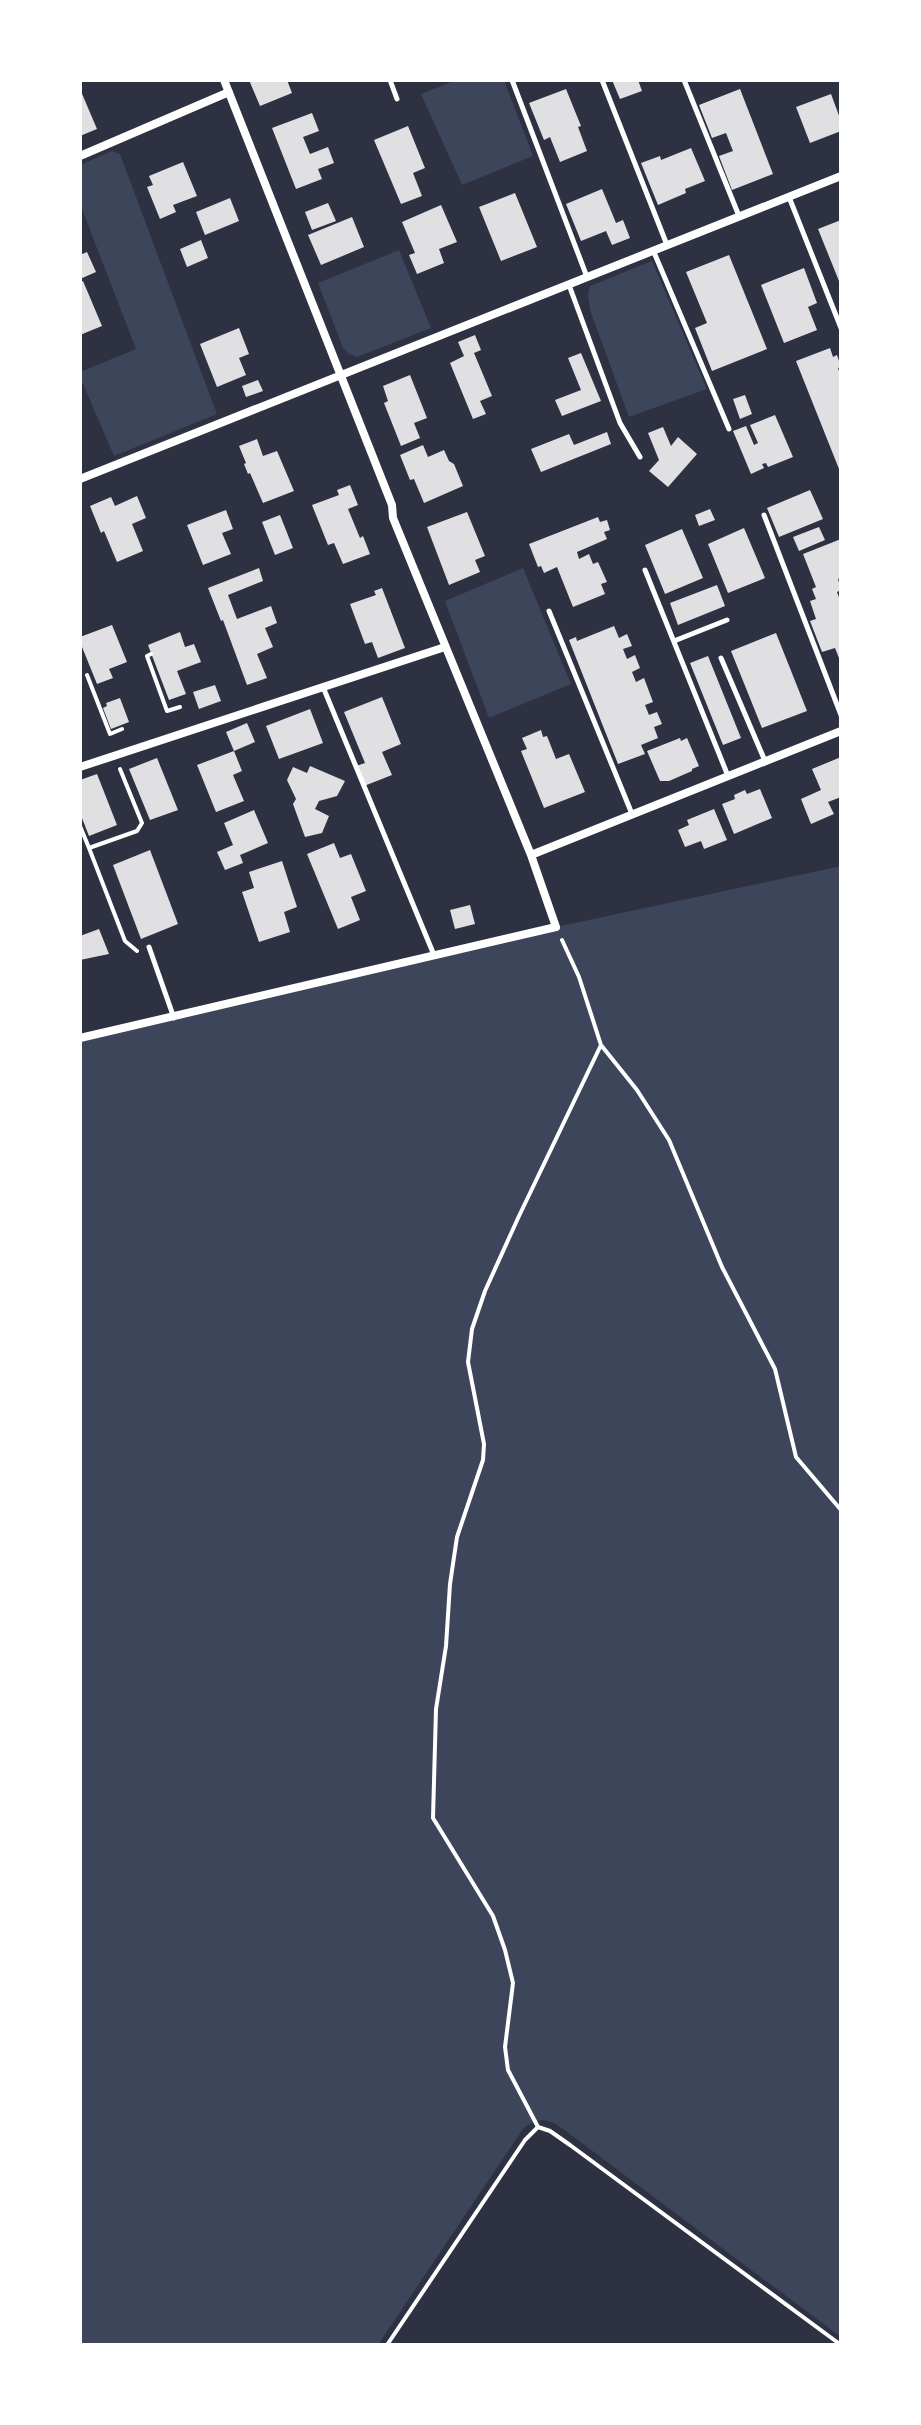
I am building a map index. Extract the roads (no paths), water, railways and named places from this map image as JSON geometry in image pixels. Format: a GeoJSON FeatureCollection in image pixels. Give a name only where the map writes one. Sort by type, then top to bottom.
{"type":"FeatureCollection","features":[{"type":"Feature","properties":{"kind":"street"},"geometry":{"type":"LineString","coordinates":[[80,1038],[556,927],[531,855],[393,518],[392,505],[224,80]]}},
{"type":"Feature","properties":{"kind":"street"},"geometry":{"type":"LineString","coordinates":[[80,156],[229,92]]}},
{"type":"Feature","properties":{"kind":"street"},"geometry":{"type":"LineString","coordinates":[[80,479],[841,176]]}},
{"type":"Feature","properties":{"kind":"street"},"geometry":{"type":"LineString","coordinates":[[80,767],[445,647]]}},
{"type":"Feature","properties":{"kind":"street"},"geometry":{"type":"LineString","coordinates":[[531,855],[841,731]]}},
{"type":"Feature","properties":{"kind":"lane"},"geometry":{"type":"LineString","coordinates":[[390,80],[397,99]]}},
{"type":"Feature","properties":{"kind":"lane"},"geometry":{"type":"LineString","coordinates":[[512,80],[587,277]]}},
{"type":"Feature","properties":{"kind":"lane"},"geometry":{"type":"LineString","coordinates":[[602,80],[667,245]]}},
{"type":"Feature","properties":{"kind":"lane"},"geometry":{"type":"LineString","coordinates":[[684,80],[739,216]]}},
{"type":"Feature","properties":{"kind":"lane"},"geometry":{"type":"LineString","coordinates":[[789,197],[841,328]]}},
{"type":"Feature","properties":{"kind":"lane"},"geometry":{"type":"LineString","coordinates":[[653,250],[729,429]]}},
{"type":"Feature","properties":{"kind":"lane"},"geometry":{"type":"LineString","coordinates":[[569,285],[620,423],[640,457]]}},
{"type":"Feature","properties":{"kind":"lane"},"geometry":{"type":"LineString","coordinates":[[764,515],[841,715]]}},
{"type":"Feature","properties":{"kind":"lane"},"geometry":{"type":"LineString","coordinates":[[645,570],[728,776]]}},
{"type":"Feature","properties":{"kind":"lane"},"geometry":{"type":"LineString","coordinates":[[549,611],[632,814]]}},
{"type":"Feature","properties":{"kind":"lane"},"geometry":{"type":"LineString","coordinates":[[674,641],[727,620]]}},
{"type":"Feature","properties":{"kind":"lane"},"geometry":{"type":"LineString","coordinates":[[721,658],[765,761]]}},
{"type":"Feature","properties":{"kind":"lane"},"geometry":{"type":"LineString","coordinates":[[323,687],[435,956]]}},
{"type":"Feature","properties":{"kind":"lane"},"geometry":{"type":"LineString","coordinates":[[149,947],[174,1018]]}}]}
